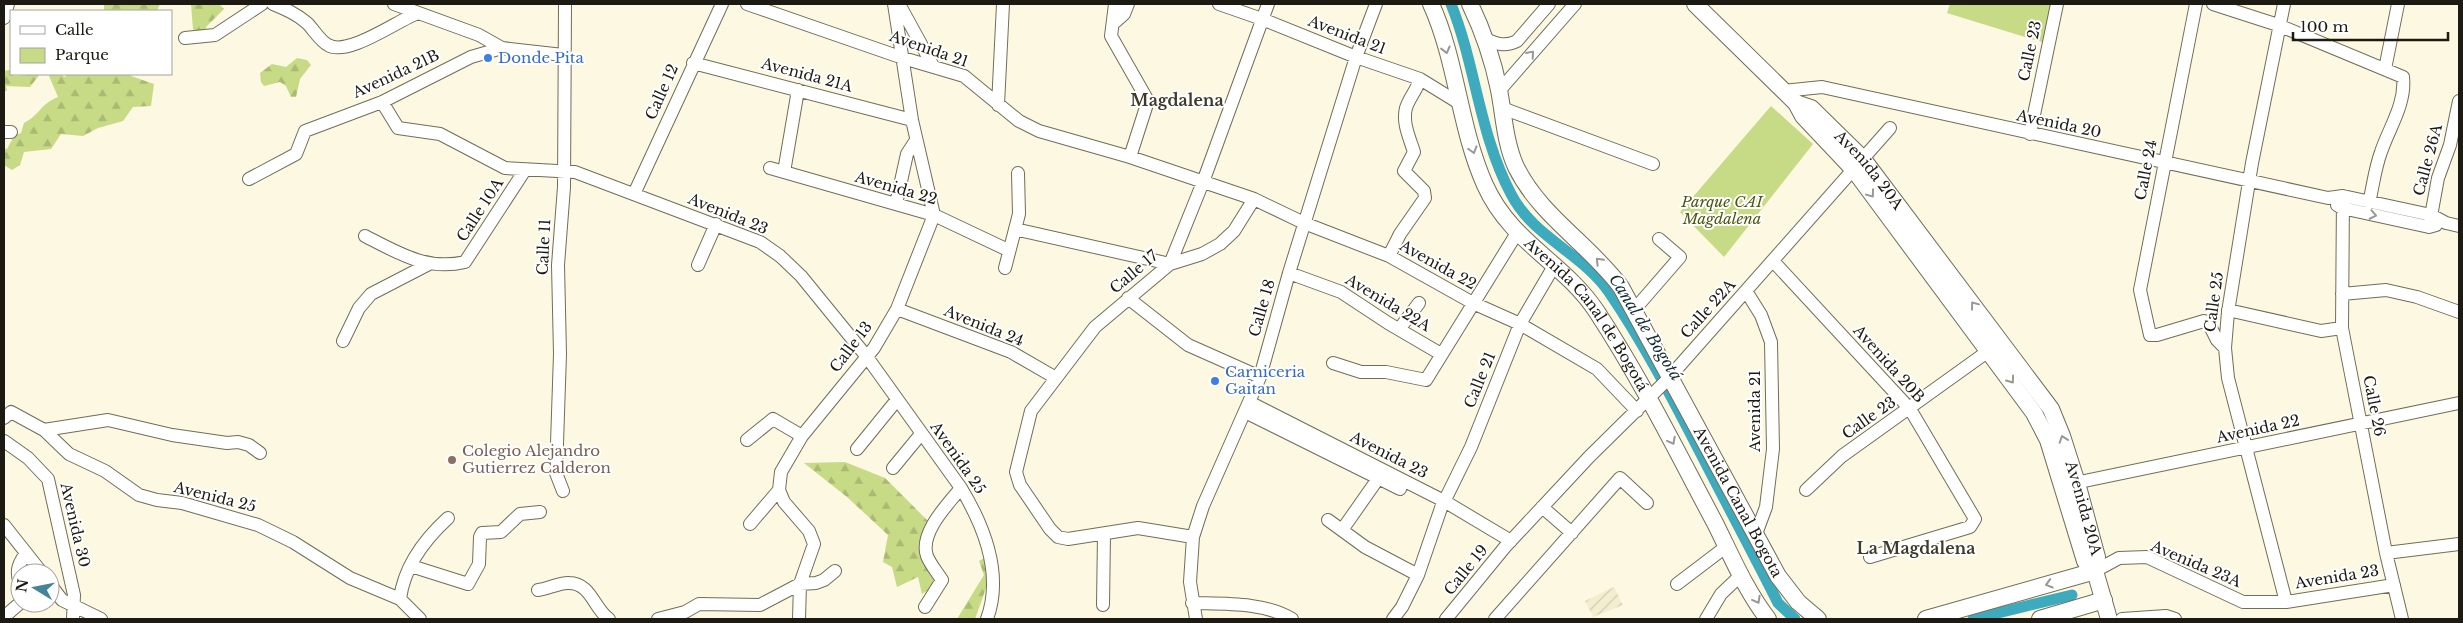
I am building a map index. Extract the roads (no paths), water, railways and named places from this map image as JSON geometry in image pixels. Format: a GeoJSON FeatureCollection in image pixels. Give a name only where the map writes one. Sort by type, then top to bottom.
{"type":"FeatureCollection","features":[{"type":"Feature","properties":{"kind":"main road","name":"Avenida Canal de Bogotá"},"geometry":{"type":"LineString","coordinates":[[1431,4],[1444,40],[1460,103],[1485,184],[1496,207],[1517,233],[1554,266],[1596,309],[1651,396],[1727,546],[1768,619]]}},
{"type":"Feature","properties":{"kind":"main road","name":"Avenida Canal de Bogotá"},"geometry":{"type":"LineString","coordinates":[[1470,4],[1485,39],[1499,91],[1508,148],[1527,187],[1545,209],[1613,276],[1634,310],[1668,379]]}},
{"type":"Feature","properties":{"kind":"main road","name":"Avenida 20A"},"geometry":{"type":"LineString","coordinates":[[1694,4],[1796,103],[1803,116],[1858,165],[1995,346],[2034,413],[2070,484],[2085,561],[2095,570],[2109,619]]}},
{"type":"Feature","properties":{"kind":"main road","name":"Avenida Canal Bogota"},"geometry":{"type":"LineString","coordinates":[[1668,379],[1784,585],[1798,602],[1818,619]]}},
{"type":"Feature","properties":{"kind":"main road"},"geometry":{"type":"LineString","coordinates":[[1926,619],[2095,570]]}},
{"type":"Feature","properties":{"kind":"main road"},"geometry":{"type":"LineString","coordinates":[[2040,619],[2104,600]]}},
{"type":"Feature","properties":{"kind":"street"},"geometry":{"type":"LineString","coordinates":[[4,18],[8,4]]}},
{"type":"Feature","properties":{"kind":"street"},"geometry":{"type":"LineString","coordinates":[[185,38],[216,35],[262,4]]}},
{"type":"Feature","properties":{"kind":"street"},"geometry":{"type":"LineString","coordinates":[[273,4],[289,10],[328,45],[333,47],[355,45],[418,13]]}},
{"type":"Feature","properties":{"kind":"street"},"geometry":{"type":"LineString","coordinates":[[383,31],[396,4],[479,35],[502,48],[564,56]]}},
{"type":"Feature","properties":{"kind":"street","name":"Calle 11"},"geometry":{"type":"LineString","coordinates":[[563,491],[556,473],[560,354],[558,265],[565,170],[565,4]]}},
{"type":"Feature","properties":{"kind":"street","name":"Calle 12"},"geometry":{"type":"LineString","coordinates":[[634,194],[722,4]]}},
{"type":"Feature","properties":{"kind":"street","name":"Avenida 21"},"geometry":{"type":"LineString","coordinates":[[747,4],[903,58],[964,76],[1019,121],[1038,131],[1130,157],[1203,182]]}},
{"type":"Feature","properties":{"kind":"street"},"geometry":{"type":"LineString","coordinates":[[894,4],[912,120],[934,215]]}},
{"type":"Feature","properties":{"kind":"street"},"geometry":{"type":"LineString","coordinates":[[899,4],[933,66]]}},
{"type":"Feature","properties":{"kind":"street"},"geometry":{"type":"LineString","coordinates":[[998,105],[1003,4]]}},
{"type":"Feature","properties":{"kind":"street"},"geometry":{"type":"LineString","coordinates":[[1116,4],[1113,10],[1114,22],[1111,36],[1148,101],[1130,157]]}},
{"type":"Feature","properties":{"kind":"street"},"geometry":{"type":"LineString","coordinates":[[1114,22],[1124,14],[1128,4]]}},
{"type":"Feature","properties":{"kind":"street","name":"Avenida 21"},"geometry":{"type":"LineString","coordinates":[[1219,4],[1262,19],[1356,57],[1420,79],[1460,103]]}},
{"type":"Feature","properties":{"kind":"street","name":"Calle 17"},"geometry":{"type":"LineString","coordinates":[[1104,534],[1068,539],[1058,537],[1020,485],[1016,472],[1032,411],[1095,326],[1170,264],[1203,182],[1268,4]]}},
{"type":"Feature","properties":{"kind":"street","name":"Calle 18"},"geometry":{"type":"LineString","coordinates":[[1196,619],[1190,582],[1193,537],[1203,506],[1260,377],[1304,223],[1356,57],[1376,4]]}},
{"type":"Feature","properties":{"kind":"street"},"geometry":{"type":"LineString","coordinates":[[1485,39],[1499,45],[1510,45],[1517,41],[1549,4]]}},
{"type":"Feature","properties":{"kind":"street"},"geometry":{"type":"LineString","coordinates":[[1499,91],[1575,4]]}},
{"type":"Feature","properties":{"kind":"street","name":"Calle 23"},"geometry":{"type":"LineString","coordinates":[[2030,134],[2057,4]]}},
{"type":"Feature","properties":{"kind":"street","name":"Calle 24"},"geometry":{"type":"LineString","coordinates":[[2196,4],[2140,290],[2150,335],[2157,335],[2204,321],[2208,322],[2217,340],[2225,348]]}},
{"type":"Feature","properties":{"kind":"street"},"geometry":{"type":"LineString","coordinates":[[2213,4],[2278,25],[2403,77],[2404,86],[2396,116],[2380,154],[2370,202]]}},
{"type":"Feature","properties":{"kind":"street","name":"Calle 25"},"geometry":{"type":"LineString","coordinates":[[2284,4],[2278,25],[2249,180],[2228,310],[2225,348],[2228,378],[2286,602]]}},
{"type":"Feature","properties":{"kind":"street"},"geometry":{"type":"LineString","coordinates":[[2385,69],[2398,4]]}},
{"type":"Feature","properties":{"kind":"street","name":"Avenida 21B"},"geometry":{"type":"LineString","coordinates":[[249,179],[296,154],[305,131],[382,102],[464,60],[502,48]]}},
{"type":"Feature","properties":{"kind":"street","name":"Avenida 21A"},"geometry":{"type":"LineString","coordinates":[[694,63],[912,120]]}},
{"type":"Feature","properties":{"kind":"street"},"geometry":{"type":"LineString","coordinates":[[1389,256],[1400,234],[1425,198],[1424,191],[1404,172],[1414,152],[1405,124],[1406,108],[1417,89],[1420,79]]}},
{"type":"Feature","properties":{"kind":"street","name":"Avenida 20"},"geometry":{"type":"LineString","coordinates":[[1783,91],[1822,87],[2030,134],[2459,226]]}},
{"type":"Feature","properties":{"kind":"street"},"geometry":{"type":"LineString","coordinates":[[784,172],[798,90]]}},
{"type":"Feature","properties":{"kind":"street","name":"Calle 26A"},"geometry":{"type":"LineString","coordinates":[[2430,221],[2438,178],[2450,145],[2459,101]]}},
{"type":"Feature","properties":{"kind":"street"},"geometry":{"type":"LineString","coordinates":[[382,102],[398,128],[440,134],[505,168],[565,170]]}},
{"type":"Feature","properties":{"kind":"street"},"geometry":{"type":"LineString","coordinates":[[1502,108],[1653,164]]}},
{"type":"Feature","properties":{"kind":"street","name":"Calle 22A"},"geometry":{"type":"LineString","coordinates":[[1508,544],[1589,457],[1668,379],[1890,128]]}},
{"type":"Feature","properties":{"kind":"street"},"geometry":{"type":"LineString","coordinates":[[896,204],[907,154],[916,140]]}},
{"type":"Feature","properties":{"kind":"street","name":"Avenida 22"},"geometry":{"type":"LineString","coordinates":[[770,168],[934,215],[1008,250]]}},
{"type":"Feature","properties":{"kind":"street","name":"Calle 10A"},"geometry":{"type":"LineString","coordinates":[[429,264],[450,266],[465,262],[525,170]]}},
{"type":"Feature","properties":{"kind":"street","name":"Avenida 23"},"geometry":{"type":"LineString","coordinates":[[565,170],[576,172],[760,242],[780,256],[801,276],[867,358]]}},
{"type":"Feature","properties":{"kind":"street"},"geometry":{"type":"LineString","coordinates":[[1005,268],[1008,250],[1019,214],[1018,173]]}},
{"type":"Feature","properties":{"kind":"street","name":"Avenida 22"},"geometry":{"type":"LineString","coordinates":[[1203,182],[1254,199],[1304,223],[1389,256],[1473,303],[1520,324],[1597,369],[1637,411]]}},
{"type":"Feature","properties":{"kind":"street"},"geometry":{"type":"LineString","coordinates":[[1015,229],[1170,264],[1202,254],[1220,244],[1234,231],[1254,199]]}},
{"type":"Feature","properties":{"kind":"street","name":"Avenida 20"},"geometry":{"type":"LineString","coordinates":[[2342,202],[2370,202],[2430,221]]}},
{"type":"Feature","properties":{"kind":"street","name":"Calle 26"},"geometry":{"type":"LineString","coordinates":[[2342,202],[2342,328],[2386,553],[2402,619]]}},
{"type":"Feature","properties":{"kind":"street","name":"Calle 13"},"geometry":{"type":"LineString","coordinates":[[779,490],[781,472],[802,436],[867,358],[897,309],[934,215]]}},
{"type":"Feature","properties":{"kind":"street"},"geometry":{"type":"LineString","coordinates":[[698,265],[716,224]]}},
{"type":"Feature","properties":{"kind":"street"},"geometry":{"type":"LineString","coordinates":[[1333,363],[1361,372],[1386,372],[1426,380],[1517,233]]}},
{"type":"Feature","properties":{"kind":"street"},"geometry":{"type":"LineString","coordinates":[[365,236],[410,260],[429,264]]}},
{"type":"Feature","properties":{"kind":"street"},"geometry":{"type":"LineString","coordinates":[[1634,310],[1680,257],[1659,239]]}},
{"type":"Feature","properties":{"kind":"street","name":"Avenida 20B"},"geometry":{"type":"LineString","coordinates":[[1773,261],[1910,409],[1975,518],[1970,528],[1870,558]]}},
{"type":"Feature","properties":{"kind":"street"},"geometry":{"type":"LineString","coordinates":[[343,341],[359,308],[371,294],[429,264]]}},
{"type":"Feature","properties":{"kind":"street","name":"Calle 21"},"geometry":{"type":"LineString","coordinates":[[1393,619],[1402,607],[1418,575],[1442,504],[1471,447],[1520,324],[1554,266]]}},
{"type":"Feature","properties":{"kind":"street","name":"Avenida 22A"},"geometry":{"type":"LineString","coordinates":[[1289,273],[1341,292],[1388,323],[1400,328],[1441,354]]}},
{"type":"Feature","properties":{"kind":"street"},"geometry":{"type":"LineString","coordinates":[[2342,294],[2386,290],[2417,297],[2459,312]]}},
{"type":"Feature","properties":{"kind":"street","name":"Avenida 21"},"geometry":{"type":"LineString","coordinates":[[1746,291],[1761,315],[1771,342],[1773,449],[1766,507],[1756,534]]}},
{"type":"Feature","properties":{"kind":"street"},"geometry":{"type":"LineString","coordinates":[[1128,298],[1188,345],[1260,377]]}},
{"type":"Feature","properties":{"kind":"street"},"geometry":{"type":"LineString","coordinates":[[1400,328],[1419,303]]}},
{"type":"Feature","properties":{"kind":"street","name":"Avenida 24"},"geometry":{"type":"LineString","coordinates":[[897,309],[1011,352],[1056,378]]}},
{"type":"Feature","properties":{"kind":"street"},"geometry":{"type":"LineString","coordinates":[[2228,310],[2321,331],[2342,328]]}},
{"type":"Feature","properties":{"kind":"street","name":"Calle 23"},"geometry":{"type":"LineString","coordinates":[[1806,490],[1842,456],[1910,409],[1995,346]]}},
{"type":"Feature","properties":{"kind":"street","name":"Avenida 25"},"geometry":{"type":"LineString","coordinates":[[867,358],[896,401],[961,488],[975,511],[993,567],[995,589],[987,619]]}},
{"type":"Feature","properties":{"kind":"street"},"geometry":{"type":"LineString","coordinates":[[857,449],[896,401]]}},
{"type":"Feature","properties":{"kind":"street","name":"Avenida 22"},"geometry":{"type":"LineString","coordinates":[[2070,484],[2361,425],[2459,403]]}},
{"type":"Feature","properties":{"kind":"street","name":"Avenida 23"},"geometry":{"type":"LineString","coordinates":[[1247,407],[1442,504],[1508,544]]}},
{"type":"Feature","properties":{"kind":"street","name":"Avenida 25"},"geometry":{"type":"LineString","coordinates":[[4,418],[11,412],[44,430],[69,454],[105,471],[139,495],[156,500],[182,503],[258,525],[293,542],[350,578],[400,599],[420,619]]}},
{"type":"Feature","properties":{"kind":"street"},"geometry":{"type":"LineString","coordinates":[[747,440],[772,419],[802,436]]}},
{"type":"Feature","properties":{"kind":"street"},"geometry":{"type":"LineString","coordinates":[[44,430],[108,420],[172,436],[227,444],[238,442],[249,445],[260,453]]}},
{"type":"Feature","properties":{"kind":"street"},"geometry":{"type":"LineString","coordinates":[[893,468],[921,434]]}},
{"type":"Feature","properties":{"kind":"street","name":"Avenida 30"},"geometry":{"type":"LineString","coordinates":[[4,441],[28,458],[48,479],[74,595],[74,613]]}},
{"type":"Feature","properties":{"kind":"street"},"geometry":{"type":"LineString","coordinates":[[1342,530],[1381,475]]}},
{"type":"Feature","properties":{"kind":"street"},"geometry":{"type":"LineString","coordinates":[[1495,619],[1620,478],[1647,503]]}},
{"type":"Feature","properties":{"kind":"street"},"geometry":{"type":"LineString","coordinates":[[925,607],[942,580],[927,556],[926,545],[934,521],[961,488]]}},
{"type":"Feature","properties":{"kind":"street"},"geometry":{"type":"LineString","coordinates":[[750,524],[779,490],[784,502],[809,531],[814,544],[800,584],[799,619]]}},
{"type":"Feature","properties":{"kind":"street"},"geometry":{"type":"LineString","coordinates":[[1542,507],[1572,533]]}},
{"type":"Feature","properties":{"kind":"street"},"geometry":{"type":"LineString","coordinates":[[410,566],[468,584],[479,564],[480,537],[482,533],[500,532],[520,514],[529,511],[540,512]]}},
{"type":"Feature","properties":{"kind":"street"},"geometry":{"type":"LineString","coordinates":[[400,599],[402,583],[410,566],[434,531],[448,518]]}},
{"type":"Feature","properties":{"kind":"street"},"geometry":{"type":"LineString","coordinates":[[1328,520],[1365,547],[1418,575]]}},
{"type":"Feature","properties":{"kind":"street"},"geometry":{"type":"LineString","coordinates":[[4,525],[34,563]]}},
{"type":"Feature","properties":{"kind":"street"},"geometry":{"type":"LineString","coordinates":[[1103,605],[1104,534],[1138,528],[1193,537]]}},
{"type":"Feature","properties":{"kind":"street","name":"Calle 19"},"geometry":{"type":"LineString","coordinates":[[1446,619],[1508,544]]}},
{"type":"Feature","properties":{"kind":"street","name":"Avenida 23"},"geometry":{"type":"LineString","coordinates":[[2386,553],[2459,544]]}},
{"type":"Feature","properties":{"kind":"street"},"geometry":{"type":"LineString","coordinates":[[1677,584],[1727,546]]}},
{"type":"Feature","properties":{"kind":"street"},"geometry":{"type":"LineString","coordinates":[[19,563],[26,553]]}},
{"type":"Feature","properties":{"kind":"street","name":"Avenida 23A"},"geometry":{"type":"LineString","coordinates":[[2095,570],[2119,558],[2146,557],[2243,602],[2286,602]]}},
{"type":"Feature","properties":{"kind":"street"},"geometry":{"type":"LineString","coordinates":[[658,619],[685,612],[699,604],[760,605],[800,584],[816,583],[834,571]]}},
{"type":"Feature","properties":{"kind":"street"},"geometry":{"type":"LineString","coordinates":[[1706,619],[1720,594],[1742,574]]}},
{"type":"Feature","properties":{"kind":"street"},"geometry":{"type":"LineString","coordinates":[[538,590],[568,582],[577,584],[586,588],[609,619]]}},
{"type":"Feature","properties":{"kind":"street","name":"Avenida 23"},"geometry":{"type":"LineString","coordinates":[[2286,602],[2394,585]]}},
{"type":"Feature","properties":{"kind":"street"},"geometry":{"type":"LineString","coordinates":[[60,597],[74,613],[101,619]]}},
{"type":"Feature","properties":{"kind":"street"},"geometry":{"type":"LineString","coordinates":[[1192,602],[1242,605],[1266,610],[1292,619]]}},
{"type":"Feature","properties":{"kind":"street"},"geometry":{"type":"LineString","coordinates":[[2122,619],[2166,616],[2175,619]]}},
{"type":"Feature","properties":{"kind":"waterway","name":"Canal de Bogotá"},"geometry":{"type":"LineString","coordinates":[[1451,4],[1466,51],[1492,148],[1511,194],[1520,209],[1532,222],[1585,266],[1609,292],[1658,372],[1778,603],[1795,619]]}},
{"type":"Feature","properties":{"kind":"waterway","name":"Canal de Bogotá"},"geometry":{"type":"LineString","coordinates":[[1973,619],[2072,595]]}},
{"type":"Feature","properties":{"kind":"place","name":"Donde Pita"},"geometry":{"type":"Point","coordinates":[488,58]}},
{"type":"Feature","properties":{"kind":"place","name":"Carniceria Gaitan"},"geometry":{"type":"Point","coordinates":[1215,381]}},
{"type":"Feature","properties":{"kind":"place","name":"Colegio Alejandro Gutierrez Calderon"},"geometry":{"type":"Point","coordinates":[452,460]}},
{"type":"Feature","properties":{"kind":"district","name":"Magdalena"},"geometry":{"type":"Point","coordinates":[1177,100]}},
{"type":"Feature","properties":{"kind":"district","name":"La Magdalena"},"geometry":{"type":"Point","coordinates":[1916,548]}},
{"type":"Feature","properties":{"kind":"park label","name":"Parque CAI Magdalena"},"geometry":{"type":"Point","coordinates":[1722,210]}}]}
